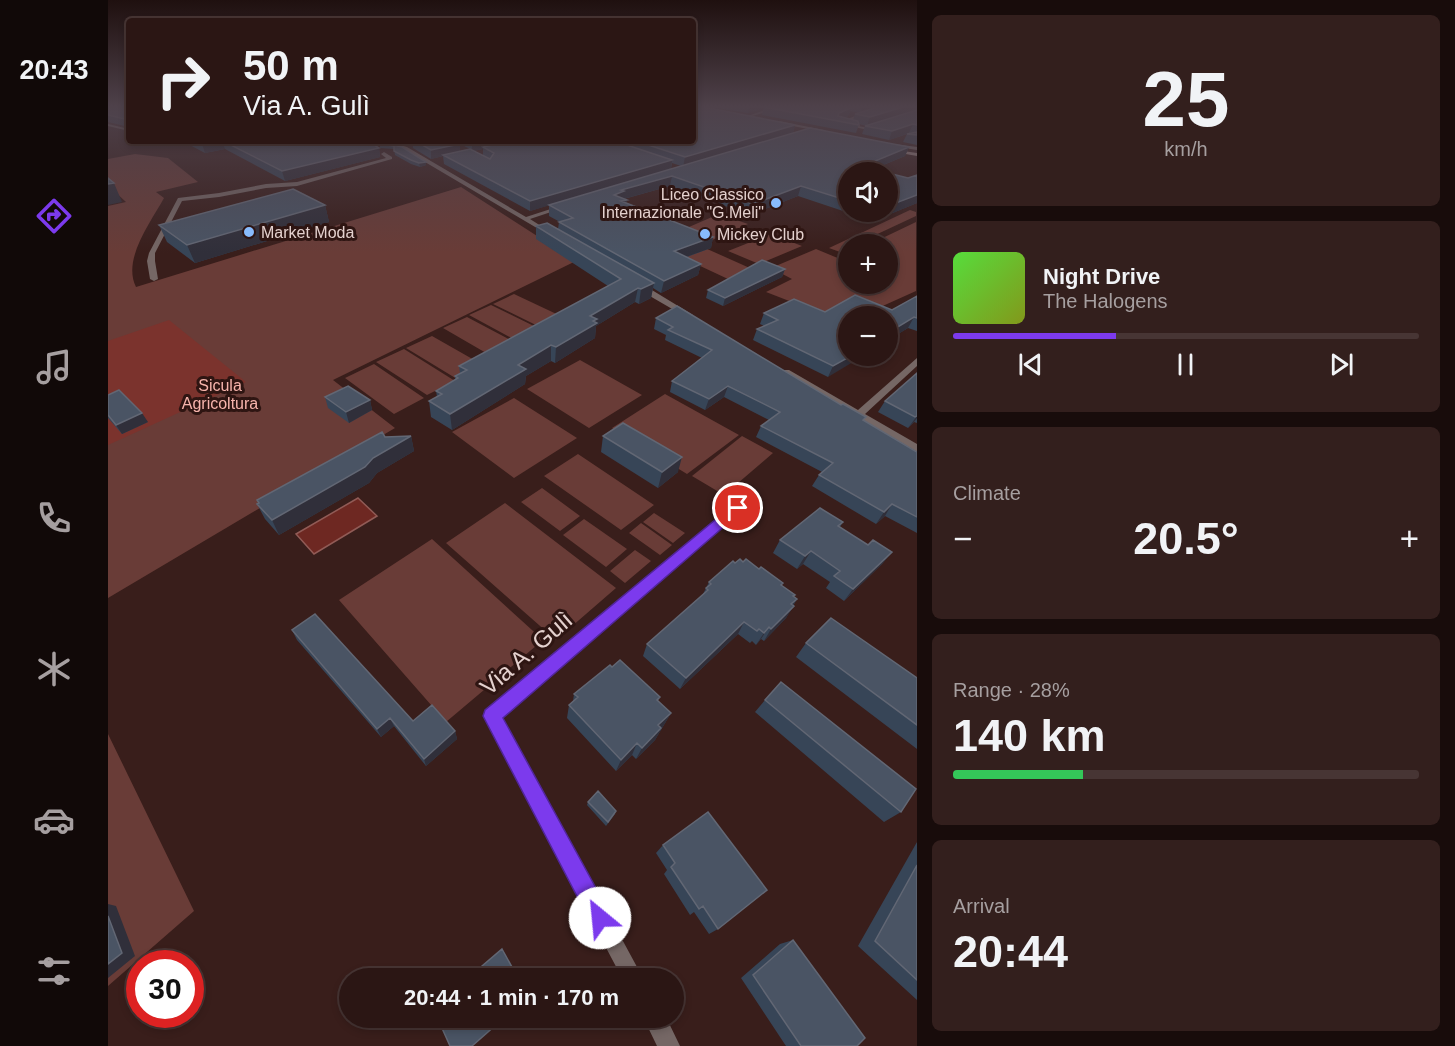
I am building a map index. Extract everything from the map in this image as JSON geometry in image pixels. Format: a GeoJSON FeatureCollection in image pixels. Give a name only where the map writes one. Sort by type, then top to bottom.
{"type":"FeatureCollection","features":[{"type":"Feature","properties":{"kind":"street"},"geometry":{"type":"LineString","coordinates":[[154,279],[152,253],[180,199],[219,195],[266,186],[297,184],[390,158],[387,156]]}},
{"type":"Feature","properties":{"kind":"street"},"geometry":{"type":"LineString","coordinates":[[417,156],[559,239]]}},
{"type":"Feature","properties":{"kind":"street"},"geometry":{"type":"LineString","coordinates":[[430,163],[444,160]]}},
{"type":"Feature","properties":{"kind":"street"},"geometry":{"type":"LineString","coordinates":[[524,219],[567,205]]}},
{"type":"Feature","properties":{"kind":"street"},"geometry":{"type":"LineString","coordinates":[[626,278],[696,319]]}},
{"type":"Feature","properties":{"kind":"street"},"geometry":{"type":"LineString","coordinates":[[859,415],[916,362]]}},
{"type":"Feature","properties":{"kind":"street"},"geometry":{"type":"LineString","coordinates":[[776,366],[916,449]]}},
{"type":"Feature","properties":{"kind":"street","name":"Via A. Gulì"},"geometry":{"type":"LineString","coordinates":[[628,968],[492,716],[738,508]]}},
{"type":"Feature","properties":{"kind":"street"},"geometry":{"type":"LineString","coordinates":[[660,1028],[669,1046]]}},
{"type":"Feature","properties":{"kind":"green space","name":"Sicula Agricoltura"},"geometry":{"type":"Polygon","coordinates":[[[125,156],[168,158],[198,182],[156,192],[164,198],[135,253],[133,276],[136,287],[461,187],[562,252],[580,259],[333,380],[395,428],[108,598],[108,206],[126,202],[113,190],[108,191],[108,159],[125,156]]]}},
{"type":"Feature","properties":{"kind":"green space"},"geometry":{"type":"Polygon","coordinates":[[[910,210],[916,212],[916,216],[877,234],[859,234],[884,222],[898,222],[898,216],[910,210]]]}},
{"type":"Feature","properties":{"kind":"green space"},"geometry":{"type":"Polygon","coordinates":[[[719,214],[748,224],[710,241],[682,230],[719,214]]]}},
{"type":"Feature","properties":{"kind":"green space"},"geometry":{"type":"Polygon","coordinates":[[[916,222],[916,291],[883,306],[838,306],[838,315],[828,316],[766,292],[792,279],[771,268],[816,249],[838,258],[838,294],[898,294],[898,234],[891,234],[916,222]]]}},
{"type":"Feature","properties":{"kind":"green space"},"geometry":{"type":"Polygon","coordinates":[[[771,234],[802,246],[759,264],[728,251],[771,234]]]}},
{"type":"Feature","properties":{"kind":"green space"},"geometry":{"type":"Polygon","coordinates":[[[838,244],[838,251],[829,248],[838,244]]]}},
{"type":"Feature","properties":{"kind":"green space"},"geometry":{"type":"Polygon","coordinates":[[[705,248],[752,269],[728,279],[681,257],[705,248]]]}},
{"type":"Feature","properties":{"kind":"green space"},"geometry":{"type":"Polygon","coordinates":[[[514,294],[565,318],[544,329],[493,304],[514,294]]]}},
{"type":"Feature","properties":{"kind":"green space"},"geometry":{"type":"Polygon","coordinates":[[[491,305],[542,330],[519,342],[469,315],[491,305]]]}},
{"type":"Feature","properties":{"kind":"green space"},"geometry":{"type":"Polygon","coordinates":[[[467,317],[518,344],[493,357],[443,328],[467,317]]]}},
{"type":"Feature","properties":{"kind":"green space"},"geometry":{"type":"Polygon","coordinates":[[[432,336],[483,365],[457,379],[406,348],[432,336]]]}},
{"type":"Feature","properties":{"kind":"green space"},"geometry":{"type":"Polygon","coordinates":[[[404,349],[455,381],[427,395],[376,362],[404,349]]]}},
{"type":"Feature","properties":{"kind":"green space"},"geometry":{"type":"Polygon","coordinates":[[[580,360],[642,395],[589,428],[527,389],[580,360]]]}},
{"type":"Feature","properties":{"kind":"green space"},"geometry":{"type":"Polygon","coordinates":[[[374,364],[424,398],[394,414],[345,378],[374,364]]]}},
{"type":"Feature","properties":{"kind":"green space"},"geometry":{"type":"Polygon","coordinates":[[[665,394],[739,435],[687,474],[612,428],[665,394]]]}},
{"type":"Feature","properties":{"kind":"green space"},"geometry":{"type":"Polygon","coordinates":[[[514,398],[577,438],[514,478],[452,432],[514,398]]]}},
{"type":"Feature","properties":{"kind":"green space"},"geometry":{"type":"Polygon","coordinates":[[[742,436],[773,453],[724,495],[692,476],[742,436]]]}},
{"type":"Feature","properties":{"kind":"green space"},"geometry":{"type":"Polygon","coordinates":[[[578,454],[654,505],[621,530],[544,476],[578,454]]]}},
{"type":"Feature","properties":{"kind":"green space"},"geometry":{"type":"Polygon","coordinates":[[[542,488],[580,516],[560,531],[521,502],[542,488]]]}},
{"type":"Feature","properties":{"kind":"green space"},"geometry":{"type":"Polygon","coordinates":[[[505,503],[616,588],[556,640],[446,543],[505,503]]]}},
{"type":"Feature","properties":{"kind":"green space"},"geometry":{"type":"Polygon","coordinates":[[[654,513],[685,533],[673,543],[643,522],[654,513]]]}},
{"type":"Feature","properties":{"kind":"green space"},"geometry":{"type":"Polygon","coordinates":[[[584,519],[627,549],[606,567],[563,535],[584,519]]]}},
{"type":"Feature","properties":{"kind":"green space"},"geometry":{"type":"Polygon","coordinates":[[[641,523],[672,545],[660,555],[629,533],[641,523]]]}},
{"type":"Feature","properties":{"kind":"green space"},"geometry":{"type":"Polygon","coordinates":[[[432,539],[543,640],[446,722],[339,600],[432,539]]]}},
{"type":"Feature","properties":{"kind":"green space"},"geometry":{"type":"Polygon","coordinates":[[[635,550],[651,561],[625,583],[610,571],[635,550]]]}},
{"type":"Feature","properties":{"kind":"green space"},"geometry":{"type":"Polygon","coordinates":[[[108,734],[194,911],[149,950],[126,950],[126,970],[108,986],[108,734]]]}},
{"type":"Feature","properties":{"kind":"shaded area"},"geometry":{"type":"Polygon","coordinates":[[[169,320],[246,382],[108,445],[108,341],[169,320]]]}},
{"type":"Feature","properties":{"kind":"shaded area"},"geometry":{"type":"Polygon","coordinates":[[[358,498],[377,516],[314,554],[296,534],[358,498]]]}},
{"type":"Feature","properties":{"kind":"building"},"geometry":{"type":"Polygon","coordinates":[[[252,156],[346,156],[282,171],[252,156]]]}},
{"type":"Feature","properties":{"kind":"building"},"geometry":{"type":"Polygon","coordinates":[[[403,156],[416,156],[426,162],[419,163],[403,156]]]}},
{"type":"Feature","properties":{"kind":"building"},"geometry":{"type":"Polygon","coordinates":[[[445,156],[484,156],[490,159],[492,156],[659,156],[672,160],[530,201],[445,156]]]}},
{"type":"Feature","properties":{"kind":"building"},"geometry":{"type":"Polygon","coordinates":[[[716,156],[888,156],[873,162],[838,162],[838,198],[801,186],[753,204],[672,176],[621,190],[624,191],[614,195],[627,200],[621,201],[713,237],[674,251],[701,264],[664,281],[559,222],[573,218],[549,205],[716,156]]]}},
{"type":"Feature","properties":{"kind":"building"},"geometry":{"type":"Polygon","coordinates":[[[917,175],[917,195],[898,202],[898,176],[908,178],[917,175]]]}},
{"type":"Feature","properties":{"kind":"building"},"geometry":{"type":"Polygon","coordinates":[[[293,189],[325,205],[187,245],[159,225],[293,189]]]}},
{"type":"Feature","properties":{"kind":"building"},"geometry":{"type":"Polygon","coordinates":[[[547,223],[654,283],[641,289],[638,288],[590,316],[597,319],[593,321],[597,323],[556,347],[551,345],[518,365],[526,369],[450,414],[429,401],[442,394],[436,391],[467,370],[459,366],[621,279],[536,226],[547,223]]]}},
{"type":"Feature","properties":{"kind":"building"},"geometry":{"type":"Polygon","coordinates":[[[762,260],[785,269],[725,298],[708,290],[762,260]]]}},
{"type":"Feature","properties":{"kind":"building"},"geometry":{"type":"Polygon","coordinates":[[[855,295],[882,306],[838,306],[838,363],[833,366],[757,329],[778,320],[764,313],[794,299],[825,312],[855,295]]]}},
{"type":"Feature","properties":{"kind":"building"},"geometry":{"type":"Polygon","coordinates":[[[917,296],[917,318],[914,317],[898,327],[898,307],[917,296]]]}},
{"type":"Feature","properties":{"kind":"building"},"geometry":{"type":"Polygon","coordinates":[[[677,306],[841,405],[866,417],[863,420],[917,452],[917,517],[892,504],[884,512],[819,475],[833,463],[761,426],[780,412],[728,386],[709,399],[672,381],[712,350],[668,330],[673,327],[656,318],[677,306]]]}},
{"type":"Feature","properties":{"kind":"building"},"geometry":{"type":"Polygon","coordinates":[[[917,373],[917,416],[915,417],[885,401],[917,373]]]}},
{"type":"Feature","properties":{"kind":"building"},"geometry":{"type":"Polygon","coordinates":[[[348,386],[370,400],[346,412],[325,397],[348,386]]]}},
{"type":"Feature","properties":{"kind":"building"},"geometry":{"type":"Polygon","coordinates":[[[119,390],[142,413],[116,425],[108,415],[108,395],[119,390]]]}},
{"type":"Feature","properties":{"kind":"building"},"geometry":{"type":"Polygon","coordinates":[[[623,423],[682,457],[662,472],[603,436],[623,423]]]}},
{"type":"Feature","properties":{"kind":"building"},"geometry":{"type":"Polygon","coordinates":[[[382,432],[385,437],[411,436],[373,458],[365,467],[272,520],[257,504],[259,503],[257,500],[382,432]]]}},
{"type":"Feature","properties":{"kind":"building"},"geometry":{"type":"Polygon","coordinates":[[[820,508],[843,522],[838,526],[868,545],[873,540],[892,552],[853,589],[834,576],[840,571],[811,551],[805,556],[780,540],[820,508]]]}},
{"type":"Feature","properties":{"kind":"building"},"geometry":{"type":"Polygon","coordinates":[[[740,559],[743,562],[746,559],[759,569],[761,567],[783,583],[781,585],[797,599],[791,604],[794,606],[764,633],[744,622],[686,678],[647,644],[708,590],[706,588],[711,584],[709,582],[733,561],[735,563],[740,559]]]}},
{"type":"Feature","properties":{"kind":"building"},"geometry":{"type":"Polygon","coordinates":[[[315,614],[413,721],[432,705],[455,731],[424,759],[390,718],[377,729],[292,630],[315,614]]]}},
{"type":"Feature","properties":{"kind":"building"},"geometry":{"type":"Polygon","coordinates":[[[831,618],[917,678],[917,725],[806,643],[831,618]]]}},
{"type":"Feature","properties":{"kind":"building"},"geometry":{"type":"Polygon","coordinates":[[[620,660],[660,697],[657,700],[671,713],[658,725],[661,728],[642,748],[637,743],[621,760],[569,705],[578,697],[574,694],[610,665],[612,667],[620,660]]]}},
{"type":"Feature","properties":{"kind":"building"},"geometry":{"type":"Polygon","coordinates":[[[781,682],[916,789],[901,812],[765,700],[781,682]]]}},
{"type":"Feature","properties":{"kind":"building"},"geometry":{"type":"Polygon","coordinates":[[[598,791],[616,811],[608,822],[588,802],[598,791]]]}},
{"type":"Feature","properties":{"kind":"building"},"geometry":{"type":"Polygon","coordinates":[[[708,812],[767,890],[718,929],[703,906],[699,909],[671,867],[675,863],[663,845],[708,812]]]}},
{"type":"Feature","properties":{"kind":"building"},"geometry":{"type":"Polygon","coordinates":[[[917,865],[917,980],[875,941],[917,865]]]}},
{"type":"Feature","properties":{"kind":"building"},"geometry":{"type":"Polygon","coordinates":[[[108,916],[122,953],[108,964],[108,916]]]}},
{"type":"Feature","properties":{"kind":"building"},"geometry":{"type":"Polygon","coordinates":[[[793,940],[865,1038],[857,1046],[801,1046],[753,975],[793,940]]]}},
{"type":"Feature","properties":{"kind":"building"},"geometry":{"type":"Polygon","coordinates":[[[502,949],[512,968],[480,968],[502,949]]]}},
{"type":"Feature","properties":{"kind":"building"},"geometry":{"type":"Polygon","coordinates":[[[442,1028],[492,1028],[472,1046],[450,1046],[442,1028]]]}},
{"type":"Feature","properties":{"kind":"place","name":"Liceo Classico Internazionale \"G.Meli\""},"geometry":{"type":"Point","coordinates":[776,203]}},
{"type":"Feature","properties":{"kind":"place","name":"Market Moda"},"geometry":{"type":"Point","coordinates":[249,232]}},
{"type":"Feature","properties":{"kind":"place","name":"Mickey Club"},"geometry":{"type":"Point","coordinates":[705,234]}},
{"type":"Feature","properties":{"kind":"route"},"geometry":{"type":"LineString","coordinates":[[600,918],[492,716],[738,508]]}}]}
